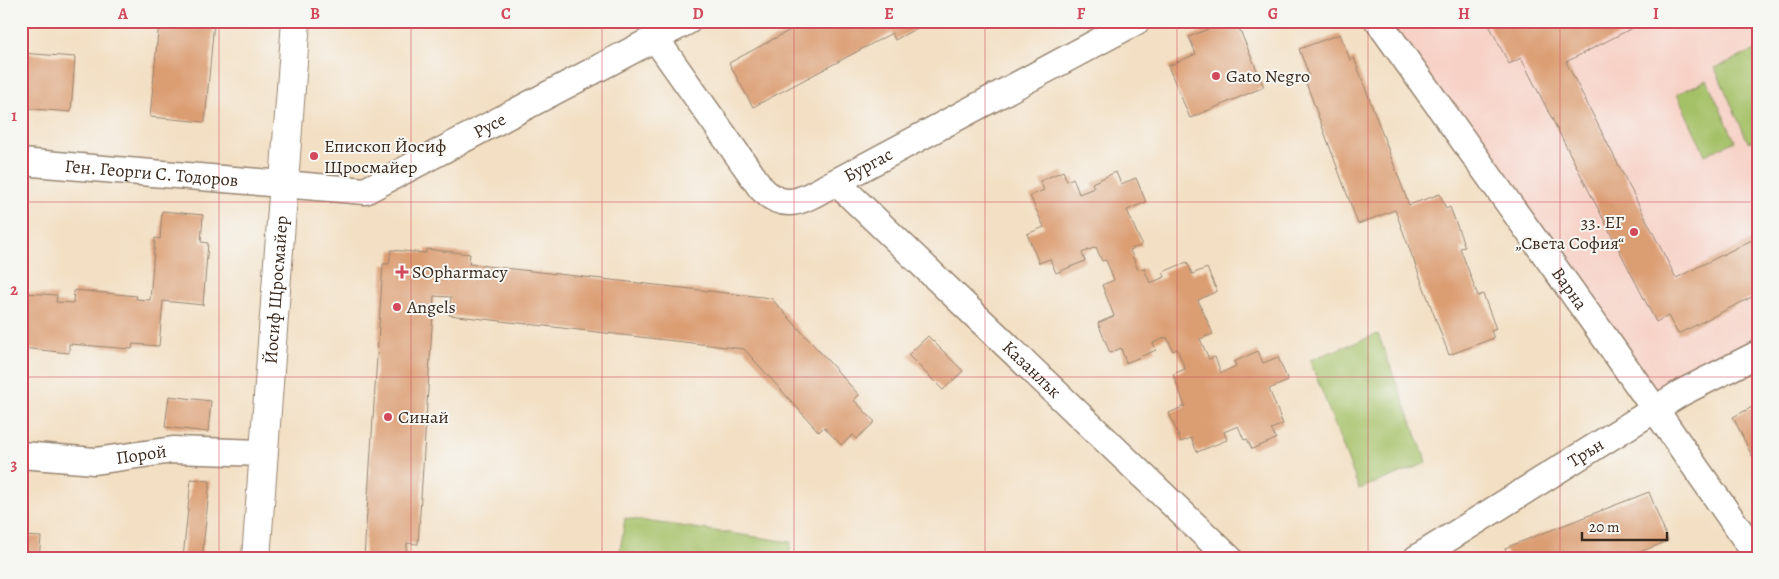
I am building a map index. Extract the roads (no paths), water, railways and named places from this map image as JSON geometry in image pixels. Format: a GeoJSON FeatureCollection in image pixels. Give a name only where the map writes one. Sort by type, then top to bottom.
{"type":"FeatureCollection","features":[{"type":"Feature","properties":{"kind":"street","name":"Йосиф Щросмайер"},"geometry":{"type":"LineString","coordinates":[[256,558],[296,21]]}},
{"type":"Feature","properties":{"kind":"street","name":"Русе"},"geometry":{"type":"LineString","coordinates":[[284,183],[365,191],[688,21]]}},
{"type":"Feature","properties":{"kind":"street","name":"Бургас"},"geometry":{"type":"LineString","coordinates":[[655,38],[770,198],[783,203],[795,202],[836,182],[1137,21]]}},
{"type":"Feature","properties":{"kind":"street","name":"Варна"},"geometry":{"type":"LineString","coordinates":[[1378,21],[1655,409],[1758,557]]}},
{"type":"Feature","properties":{"kind":"street","name":"Ген. Георги С. Тодоров"},"geometry":{"type":"LineString","coordinates":[[21,162],[284,183]]}},
{"type":"Feature","properties":{"kind":"street","name":"Казанлък"},"geometry":{"type":"LineString","coordinates":[[836,182],[1229,558]]}},
{"type":"Feature","properties":{"kind":"street","name":"Трън"},"geometry":{"type":"LineString","coordinates":[[1417,558],[1681,393],[1758,354]]}},
{"type":"Feature","properties":{"kind":"street","name":"Порой"},"geometry":{"type":"LineString","coordinates":[[21,455],[95,461],[173,450],[263,453]]}},
{"type":"Feature","properties":{"kind":"place","name":"Gato Negro"},"geometry":{"type":"Point","coordinates":[1216,76]}},
{"type":"Feature","properties":{"kind":"place","name":"Епископ Йосиф Щросмайер"},"geometry":{"type":"Point","coordinates":[314,156]}},
{"type":"Feature","properties":{"kind":"place","name":"33. ЕГ „Света София“"},"geometry":{"type":"Point","coordinates":[1634,232]}},
{"type":"Feature","properties":{"kind":"place","name":"SOpharmacy"},"geometry":{"type":"Point","coordinates":[402,272]}},
{"type":"Feature","properties":{"kind":"place","name":"Angels"},"geometry":{"type":"Point","coordinates":[397,307]}},
{"type":"Feature","properties":{"kind":"place","name":"Синай"},"geometry":{"type":"Point","coordinates":[388,417]}}]}
